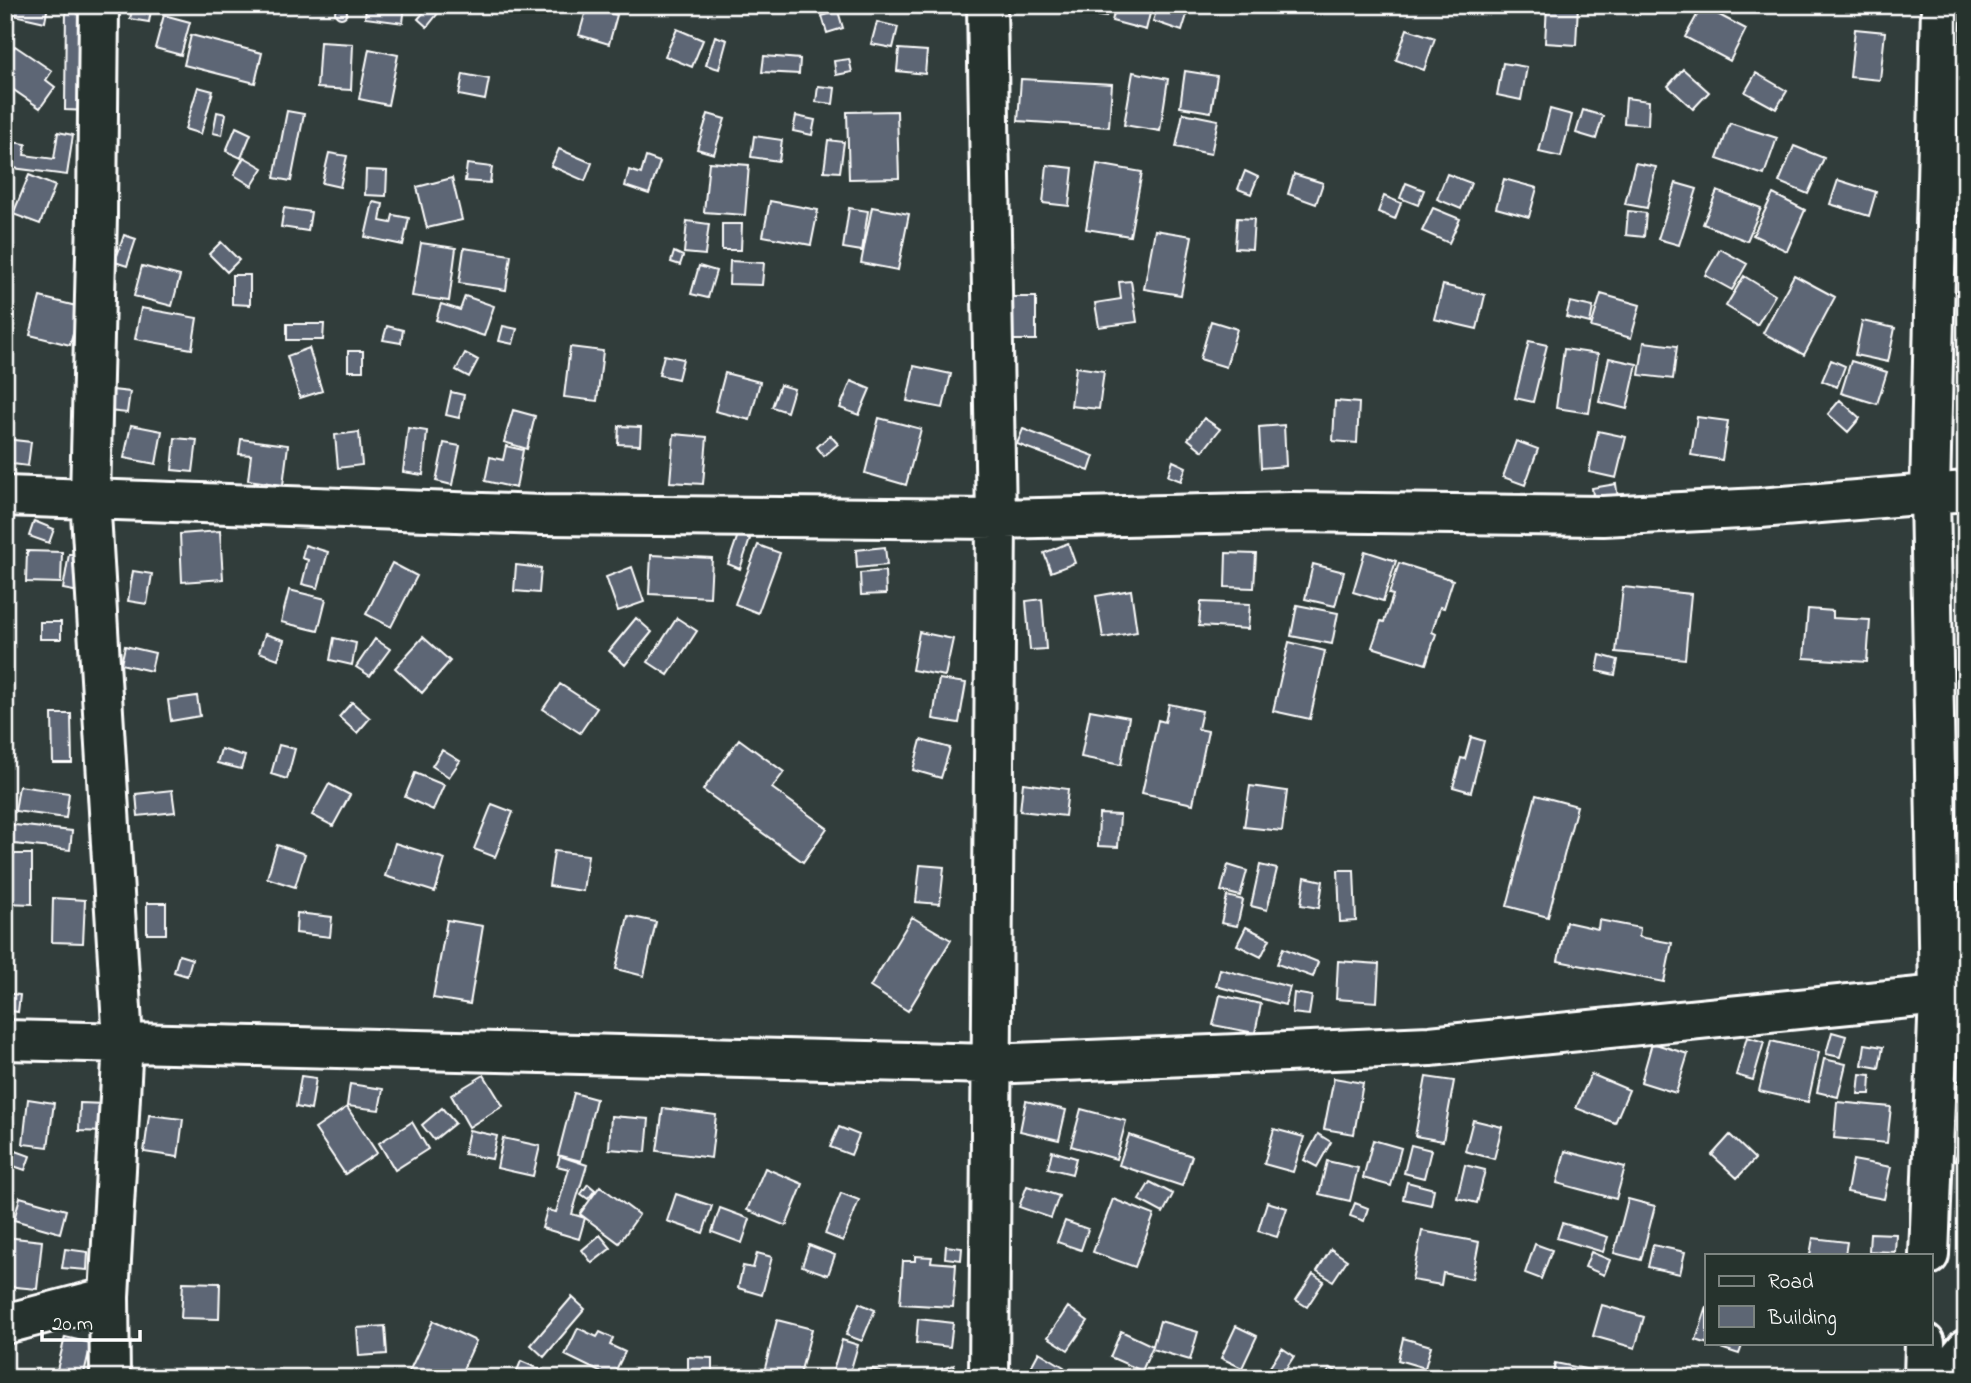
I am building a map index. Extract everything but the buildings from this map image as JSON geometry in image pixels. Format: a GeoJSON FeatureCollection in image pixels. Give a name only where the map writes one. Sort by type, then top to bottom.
{"type":"FeatureCollection","features":[{"type":"Feature","properties":{"kind":"street"},"geometry":{"type":"LineString","coordinates":[[99,5],[90,497],[123,1042],[109,1297],[110,1378]]}},
{"type":"Feature","properties":{"kind":"street"},"geometry":{"type":"LineString","coordinates":[[987,5],[996,519],[989,1378]]}},
{"type":"Feature","properties":{"kind":"street"},"geometry":{"type":"LineString","coordinates":[[1928,1254],[1952,997],[1941,5]]}},
{"type":"Feature","properties":{"kind":"street"},"geometry":{"type":"LineString","coordinates":[[5,496],[542,514],[996,519],[1291,512],[1603,516],[1760,509],[1948,493]]}},
{"type":"Feature","properties":{"kind":"street"},"geometry":{"type":"LineString","coordinates":[[5,1040],[992,1064],[1430,1046],[1952,997]]}},
{"type":"Feature","properties":{"kind":"street"},"geometry":{"type":"LineString","coordinates":[[5,1324],[109,1297]]}},
{"type":"Feature","properties":{"kind":"street"},"geometry":{"type":"LineString","coordinates":[[1924,1378],[1925,1344]]}},
{"type":"Feature","properties":{"kind":"street"},"geometry":{"type":"LineString","coordinates":[[1942,1378],[1966,1349]]}}]}
